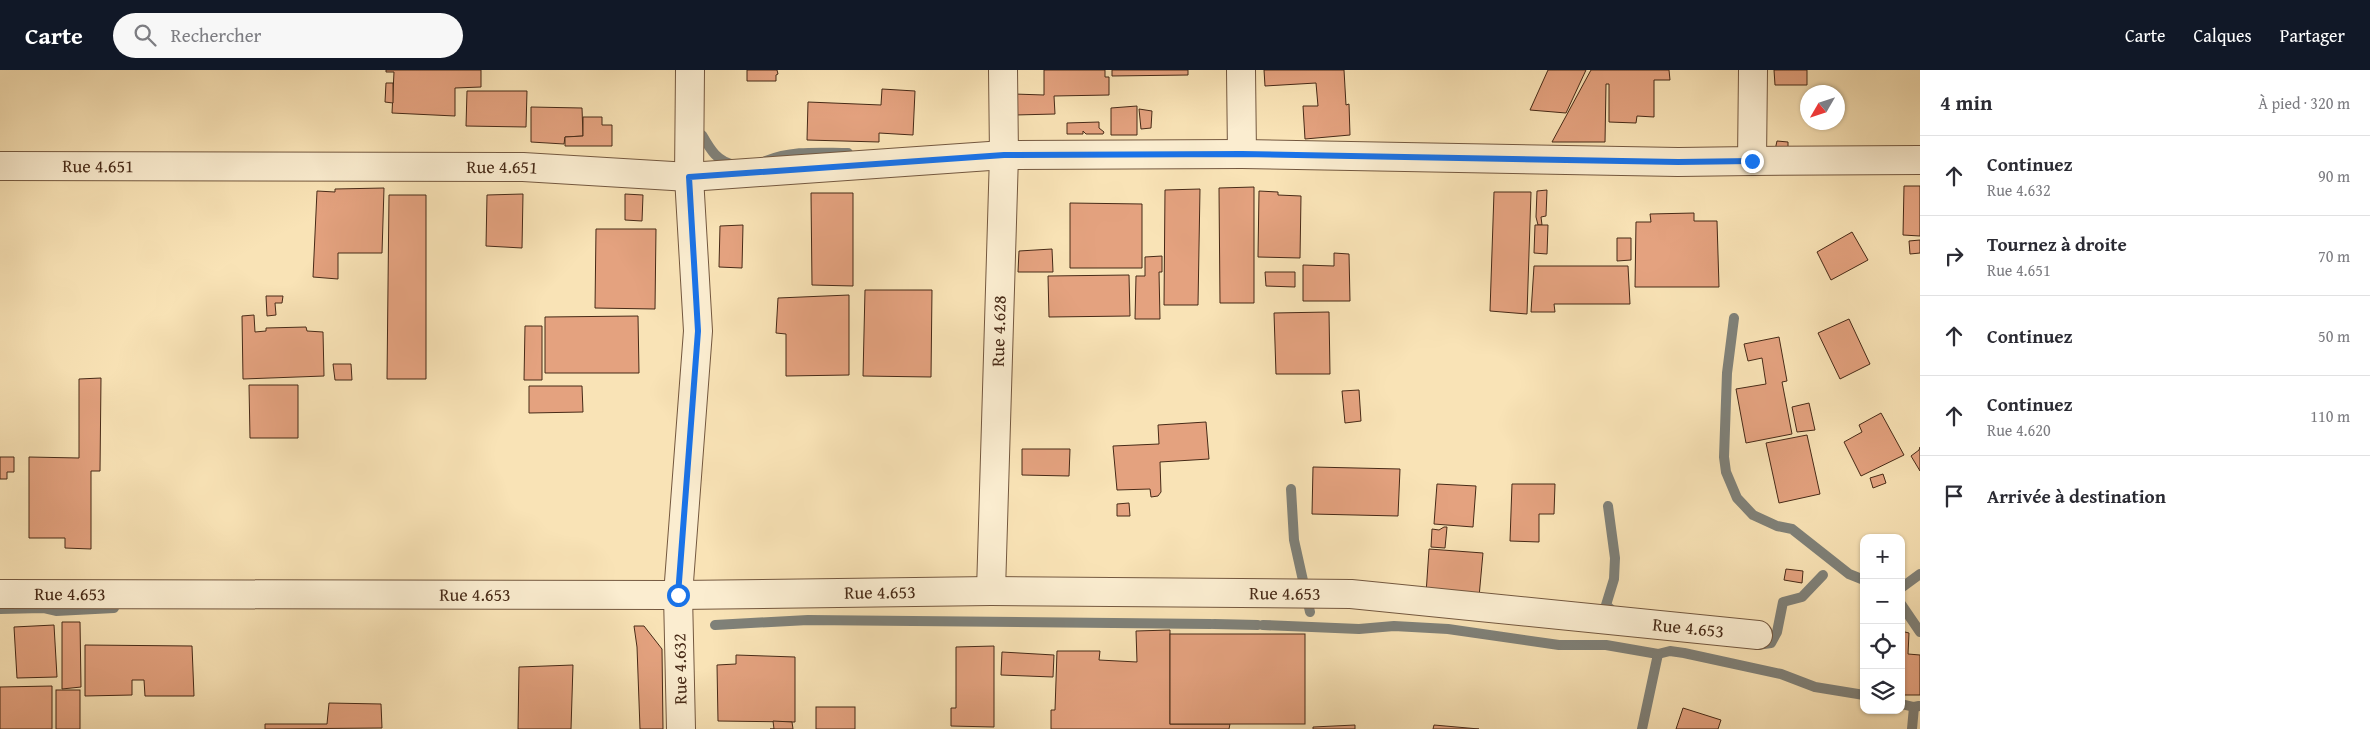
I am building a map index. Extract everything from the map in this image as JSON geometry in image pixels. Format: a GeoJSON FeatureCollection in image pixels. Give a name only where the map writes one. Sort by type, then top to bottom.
{"type":"FeatureCollection","features":[{"type":"Feature","properties":{"kind":"street","name":"Rue 4.632"},"geometry":{"type":"LineString","coordinates":[[681,729],[678,595],[698,331],[689,177],[690,70]]}},
{"type":"Feature","properties":{"kind":"street","name":"Rue 4.628"},"geometry":{"type":"LineString","coordinates":[[991,591],[1004,155],[1003,70]]}},
{"type":"Feature","properties":{"kind":"street"},"geometry":{"type":"LineString","coordinates":[[1240,70],[1242,154]]}},
{"type":"Feature","properties":{"kind":"street"},"geometry":{"type":"LineString","coordinates":[[1752,161],[1753,70]]}},
{"type":"Feature","properties":{"kind":"street","name":"Rue 4.651"},"geometry":{"type":"LineString","coordinates":[[0,166],[523,167],[689,177],[1004,155],[1242,154],[1668,162],[1920,160]]}},
{"type":"Feature","properties":{"kind":"street","name":"Rue 4.653"},"geometry":{"type":"LineString","coordinates":[[0,594],[678,595],[991,591],[1352,594],[1758,635]]}},
{"type":"Feature","properties":{"kind":"building"},"geometry":{"type":"Polygon","coordinates":[[[386,70],[481,70],[481,87],[455,88],[455,116],[392,113],[394,72],[386,72],[386,70]]]}},
{"type":"Feature","properties":{"kind":"building"},"geometry":{"type":"Polygon","coordinates":[[[747,70],[777,70],[778,74],[776,75],[776,81],[747,81],[747,70]]]}},
{"type":"Feature","properties":{"kind":"building"},"geometry":{"type":"Polygon","coordinates":[[[1044,70],[1105,70],[1105,77],[1109,77],[1109,95],[1054,96],[1055,114],[1015,115],[1014,94],[1044,95],[1044,70]]]}},
{"type":"Feature","properties":{"kind":"building"},"geometry":{"type":"Polygon","coordinates":[[[1112,70],[1188,70],[1188,75],[1112,76],[1112,70]]]}},
{"type":"Feature","properties":{"kind":"building"},"geometry":{"type":"Polygon","coordinates":[[[1264,70],[1344,70],[1346,105],[1349,104],[1350,135],[1305,139],[1303,106],[1318,106],[1316,83],[1265,86],[1264,70]]]}},
{"type":"Feature","properties":{"kind":"building"},"geometry":{"type":"Polygon","coordinates":[[[1548,70],[1586,70],[1566,113],[1530,110],[1548,70]]]}},
{"type":"Feature","properties":{"kind":"building"},"geometry":{"type":"Polygon","coordinates":[[[1591,70],[1669,70],[1670,80],[1654,80],[1654,117],[1637,116],[1636,123],[1609,122],[1609,84],[1606,84],[1605,142],[1552,142],[1591,70]]]}},
{"type":"Feature","properties":{"kind":"building"},"geometry":{"type":"Polygon","coordinates":[[[1774,70],[1807,70],[1807,85],[1775,85],[1774,70]]]}},
{"type":"Feature","properties":{"kind":"building"},"geometry":{"type":"Polygon","coordinates":[[[386,83],[393,83],[393,103],[385,102],[386,83]]]}},
{"type":"Feature","properties":{"kind":"building"},"geometry":{"type":"Polygon","coordinates":[[[882,89],[915,91],[913,135],[879,133],[879,142],[807,140],[808,102],[881,105],[882,89]]]}},
{"type":"Feature","properties":{"kind":"building"},"geometry":{"type":"Polygon","coordinates":[[[467,91],[527,91],[526,127],[466,126],[467,91]]]}},
{"type":"Feature","properties":{"kind":"building"},"geometry":{"type":"Polygon","coordinates":[[[1137,106],[1137,135],[1111,135],[1111,108],[1137,106]]]}},
{"type":"Feature","properties":{"kind":"building"},"geometry":{"type":"Polygon","coordinates":[[[531,107],[582,108],[583,136],[565,137],[564,144],[531,142],[531,107]]]}},
{"type":"Feature","properties":{"kind":"building"},"geometry":{"type":"Polygon","coordinates":[[[1139,109],[1152,111],[1151,128],[1141,129],[1139,109]]]}},
{"type":"Feature","properties":{"kind":"building"},"geometry":{"type":"Polygon","coordinates":[[[583,117],[602,117],[602,125],[612,125],[612,146],[565,146],[565,137],[583,136],[583,117]]]}},
{"type":"Feature","properties":{"kind":"building"},"geometry":{"type":"Polygon","coordinates":[[[1099,122],[1099,128],[1104,132],[1103,134],[1086,134],[1083,131],[1083,134],[1067,134],[1067,123],[1099,122]]]}},
{"type":"Feature","properties":{"kind":"building"},"geometry":{"type":"Polygon","coordinates":[[[1777,141],[1788,142],[1788,152],[1775,150],[1777,141]]]}},
{"type":"Feature","properties":{"kind":"building"},"geometry":{"type":"Polygon","coordinates":[[[1904,186],[1920,186],[1920,236],[1903,235],[1904,186]]]}},
{"type":"Feature","properties":{"kind":"building"},"geometry":{"type":"Polygon","coordinates":[[[1254,187],[1254,303],[1220,303],[1219,188],[1254,187]]]}},
{"type":"Feature","properties":{"kind":"building"},"geometry":{"type":"Polygon","coordinates":[[[384,188],[382,253],[338,253],[338,279],[313,277],[317,191],[335,192],[335,189],[384,188]]]}},
{"type":"Feature","properties":{"kind":"building"},"geometry":{"type":"Polygon","coordinates":[[[1200,189],[1198,305],[1164,305],[1165,190],[1200,189]]]}},
{"type":"Feature","properties":{"kind":"building"},"geometry":{"type":"Polygon","coordinates":[[[1547,190],[1546,216],[1541,217],[1542,225],[1538,225],[1536,217],[1537,191],[1547,190]]]}},
{"type":"Feature","properties":{"kind":"building"},"geometry":{"type":"Polygon","coordinates":[[[1259,191],[1278,192],[1278,195],[1301,196],[1300,258],[1258,257],[1259,191]]]}},
{"type":"Feature","properties":{"kind":"building"},"geometry":{"type":"Polygon","coordinates":[[[1494,192],[1531,192],[1527,314],[1490,311],[1494,192]]]}},
{"type":"Feature","properties":{"kind":"building"},"geometry":{"type":"Polygon","coordinates":[[[811,193],[853,193],[853,286],[812,285],[811,193]]]}},
{"type":"Feature","properties":{"kind":"building"},"geometry":{"type":"Polygon","coordinates":[[[523,194],[522,248],[486,246],[487,195],[523,194]]]}},
{"type":"Feature","properties":{"kind":"building"},"geometry":{"type":"Polygon","coordinates":[[[625,194],[643,195],[642,221],[625,220],[625,194]]]}},
{"type":"Feature","properties":{"kind":"building"},"geometry":{"type":"Polygon","coordinates":[[[389,195],[426,195],[426,379],[387,379],[389,195]]]}},
{"type":"Feature","properties":{"kind":"building"},"geometry":{"type":"Polygon","coordinates":[[[1070,203],[1142,204],[1142,268],[1070,268],[1070,203]]]}},
{"type":"Feature","properties":{"kind":"building"},"geometry":{"type":"Polygon","coordinates":[[[1694,213],[1694,221],[1717,221],[1719,287],[1635,287],[1636,222],[1651,222],[1650,214],[1694,213]]]}},
{"type":"Feature","properties":{"kind":"building"},"geometry":{"type":"Polygon","coordinates":[[[743,225],[742,268],[719,267],[720,226],[743,225]]]}},
{"type":"Feature","properties":{"kind":"building"},"geometry":{"type":"Polygon","coordinates":[[[1535,225],[1548,225],[1547,254],[1534,253],[1535,225]]]}},
{"type":"Feature","properties":{"kind":"building"},"geometry":{"type":"Polygon","coordinates":[[[596,229],[656,229],[655,309],[595,308],[596,229]]]}},
{"type":"Feature","properties":{"kind":"building"},"geometry":{"type":"Polygon","coordinates":[[[1852,232],[1868,260],[1831,280],[1817,252],[1852,232]]]}},
{"type":"Feature","properties":{"kind":"building"},"geometry":{"type":"Polygon","coordinates":[[[1617,238],[1631,238],[1631,260],[1617,261],[1617,238]]]}},
{"type":"Feature","properties":{"kind":"building"},"geometry":{"type":"Polygon","coordinates":[[[1920,240],[1920,253],[1910,254],[1909,241],[1920,240]]]}},
{"type":"Feature","properties":{"kind":"building"},"geometry":{"type":"Polygon","coordinates":[[[1052,249],[1053,272],[1018,272],[1019,251],[1052,249]]]}},
{"type":"Feature","properties":{"kind":"building"},"geometry":{"type":"Polygon","coordinates":[[[1334,253],[1349,254],[1350,301],[1303,301],[1303,265],[1334,266],[1334,253]]]}},
{"type":"Feature","properties":{"kind":"building"},"geometry":{"type":"Polygon","coordinates":[[[1162,256],[1162,272],[1159,272],[1160,319],[1135,319],[1136,276],[1145,276],[1145,257],[1162,256]]]}},
{"type":"Feature","properties":{"kind":"building"},"geometry":{"type":"Polygon","coordinates":[[[1534,266],[1628,266],[1630,304],[1554,304],[1555,312],[1531,312],[1534,266]]]}},
{"type":"Feature","properties":{"kind":"building"},"geometry":{"type":"Polygon","coordinates":[[[1265,272],[1295,272],[1295,287],[1266,286],[1265,272]]]}},
{"type":"Feature","properties":{"kind":"building"},"geometry":{"type":"Polygon","coordinates":[[[1129,275],[1130,316],[1049,317],[1048,276],[1129,275]]]}},
{"type":"Feature","properties":{"kind":"building"},"geometry":{"type":"Polygon","coordinates":[[[865,290],[932,290],[931,377],[863,376],[865,290]]]}},
{"type":"Feature","properties":{"kind":"building"},"geometry":{"type":"Polygon","coordinates":[[[849,295],[849,375],[786,376],[786,334],[776,333],[778,298],[849,295]]]}},
{"type":"Feature","properties":{"kind":"building"},"geometry":{"type":"Polygon","coordinates":[[[266,296],[283,296],[282,303],[275,303],[276,315],[267,316],[266,296]]]}},
{"type":"Feature","properties":{"kind":"building"},"geometry":{"type":"Polygon","coordinates":[[[1329,312],[1330,374],[1276,374],[1274,313],[1329,312]]]}},
{"type":"Feature","properties":{"kind":"building"},"geometry":{"type":"Polygon","coordinates":[[[254,315],[255,332],[266,331],[266,328],[306,327],[307,331],[323,332],[324,376],[243,379],[242,316],[254,315]]]}},
{"type":"Feature","properties":{"kind":"building"},"geometry":{"type":"Polygon","coordinates":[[[638,316],[639,373],[545,373],[545,317],[638,316]]]}},
{"type":"Feature","properties":{"kind":"building"},"geometry":{"type":"Polygon","coordinates":[[[1849,319],[1870,364],[1840,379],[1818,333],[1849,319]]]}},
{"type":"Feature","properties":{"kind":"building"},"geometry":{"type":"Polygon","coordinates":[[[525,326],[542,326],[542,380],[524,380],[525,326]]]}},
{"type":"Feature","properties":{"kind":"building"},"geometry":{"type":"Polygon","coordinates":[[[1779,337],[1787,381],[1782,382],[1792,434],[1746,443],[1736,389],[1766,384],[1762,358],[1748,361],[1744,344],[1779,337]]]}},
{"type":"Feature","properties":{"kind":"building"},"geometry":{"type":"Polygon","coordinates":[[[333,364],[351,364],[352,380],[335,380],[333,364]]]}},
{"type":"Feature","properties":{"kind":"building"},"geometry":{"type":"Polygon","coordinates":[[[101,378],[100,471],[91,471],[91,549],[65,548],[65,538],[29,538],[29,457],[79,458],[79,379],[101,378]]]}},
{"type":"Feature","properties":{"kind":"building"},"geometry":{"type":"Polygon","coordinates":[[[249,385],[298,385],[298,438],[250,438],[249,385]]]}},
{"type":"Feature","properties":{"kind":"building"},"geometry":{"type":"Polygon","coordinates":[[[529,386],[582,386],[583,412],[529,413],[529,386]]]}},
{"type":"Feature","properties":{"kind":"building"},"geometry":{"type":"Polygon","coordinates":[[[1359,390],[1361,421],[1345,423],[1342,391],[1359,390]]]}},
{"type":"Feature","properties":{"kind":"building"},"geometry":{"type":"Polygon","coordinates":[[[1809,403],[1815,430],[1797,432],[1792,407],[1809,403]]]}},
{"type":"Feature","properties":{"kind":"building"},"geometry":{"type":"Polygon","coordinates":[[[1881,413],[1904,455],[1861,476],[1844,442],[1862,432],[1859,425],[1881,413]]]}},
{"type":"Feature","properties":{"kind":"building"},"geometry":{"type":"Polygon","coordinates":[[[1206,422],[1209,459],[1160,462],[1161,492],[1158,496],[1151,497],[1150,489],[1117,490],[1113,446],[1159,444],[1158,425],[1206,422]]]}},
{"type":"Feature","properties":{"kind":"building"},"geometry":{"type":"Polygon","coordinates":[[[1807,435],[1820,494],[1779,503],[1766,443],[1807,435]]]}},
{"type":"Feature","properties":{"kind":"building"},"geometry":{"type":"Polygon","coordinates":[[[1920,447],[1920,471],[1911,456],[1920,447]]]}},
{"type":"Feature","properties":{"kind":"building"},"geometry":{"type":"Polygon","coordinates":[[[1022,449],[1070,449],[1069,476],[1022,475],[1022,449]]]}},
{"type":"Feature","properties":{"kind":"building"},"geometry":{"type":"Polygon","coordinates":[[[0,457],[14,457],[14,472],[7,472],[7,479],[0,479],[0,457]]]}},
{"type":"Feature","properties":{"kind":"building"},"geometry":{"type":"Polygon","coordinates":[[[1313,467],[1400,469],[1398,516],[1312,514],[1313,467]]]}},
{"type":"Feature","properties":{"kind":"building"},"geometry":{"type":"Polygon","coordinates":[[[1883,474],[1886,483],[1873,488],[1870,478],[1883,474]]]}},
{"type":"Feature","properties":{"kind":"building"},"geometry":{"type":"Polygon","coordinates":[[[1437,484],[1476,486],[1473,527],[1434,524],[1437,484]]]}},
{"type":"Feature","properties":{"kind":"building"},"geometry":{"type":"Polygon","coordinates":[[[1512,484],[1555,484],[1554,514],[1539,514],[1539,542],[1510,541],[1512,484]]]}},
{"type":"Feature","properties":{"kind":"building"},"geometry":{"type":"Polygon","coordinates":[[[1129,503],[1130,516],[1117,516],[1117,504],[1129,503]]]}},
{"type":"Feature","properties":{"kind":"building"},"geometry":{"type":"Polygon","coordinates":[[[1447,527],[1445,548],[1431,547],[1432,529],[1439,530],[1447,527]]]}},
{"type":"Feature","properties":{"kind":"building"},"geometry":{"type":"Polygon","coordinates":[[[1429,549],[1483,553],[1479,597],[1426,594],[1429,549]]]}},
{"type":"Feature","properties":{"kind":"building"},"geometry":{"type":"Polygon","coordinates":[[[1786,569],[1803,571],[1802,583],[1784,580],[1786,569]]]}},
{"type":"Feature","properties":{"kind":"building"},"geometry":{"type":"Polygon","coordinates":[[[62,622],[80,622],[81,687],[62,689],[62,622]]]}},
{"type":"Feature","properties":{"kind":"building"},"geometry":{"type":"Polygon","coordinates":[[[54,625],[57,677],[17,678],[14,627],[54,625]]]}},
{"type":"Feature","properties":{"kind":"building"},"geometry":{"type":"Polygon","coordinates":[[[634,626],[644,626],[662,649],[663,729],[640,729],[637,647],[634,626]]]}},
{"type":"Feature","properties":{"kind":"building"},"geometry":{"type":"Polygon","coordinates":[[[1170,630],[1170,724],[1230,724],[1229,729],[1051,729],[1051,710],[1055,710],[1057,651],[1100,651],[1099,660],[1137,662],[1136,631],[1170,630]]]}},
{"type":"Feature","properties":{"kind":"building"},"geometry":{"type":"Polygon","coordinates":[[[1905,632],[1909,633],[1908,654],[1920,655],[1920,695],[1905,695],[1905,632]]]}},
{"type":"Feature","properties":{"kind":"building"},"geometry":{"type":"Polygon","coordinates":[[[1170,634],[1305,634],[1305,724],[1170,724],[1170,634]]]}},
{"type":"Feature","properties":{"kind":"building"},"geometry":{"type":"Polygon","coordinates":[[[85,645],[192,646],[194,696],[145,696],[144,680],[132,680],[132,695],[85,696],[85,645]]]}},
{"type":"Feature","properties":{"kind":"building"},"geometry":{"type":"Polygon","coordinates":[[[994,646],[994,727],[951,726],[951,708],[956,708],[956,647],[994,646]]]}},
{"type":"Feature","properties":{"kind":"building"},"geometry":{"type":"Polygon","coordinates":[[[1002,652],[1054,655],[1053,677],[1001,675],[1002,652]]]}},
{"type":"Feature","properties":{"kind":"building"},"geometry":{"type":"Polygon","coordinates":[[[736,655],[795,657],[795,722],[718,721],[717,665],[736,664],[736,655]]]}},
{"type":"Feature","properties":{"kind":"building"},"geometry":{"type":"Polygon","coordinates":[[[573,665],[571,729],[518,729],[519,667],[573,665]]]}},
{"type":"Feature","properties":{"kind":"building"},"geometry":{"type":"Polygon","coordinates":[[[52,686],[52,729],[0,729],[0,687],[52,686]]]}},
{"type":"Feature","properties":{"kind":"building"},"geometry":{"type":"Polygon","coordinates":[[[56,690],[80,690],[80,729],[56,729],[56,690]]]}},
{"type":"Feature","properties":{"kind":"building"},"geometry":{"type":"Polygon","coordinates":[[[329,703],[381,704],[382,728],[265,729],[265,724],[327,724],[329,703]]]}},
{"type":"Feature","properties":{"kind":"building"},"geometry":{"type":"Polygon","coordinates":[[[816,707],[855,707],[855,729],[816,729],[816,707]]]}},
{"type":"Feature","properties":{"kind":"building"},"geometry":{"type":"Polygon","coordinates":[[[1683,708],[1721,720],[1718,729],[1676,729],[1683,708]]]}},
{"type":"Feature","properties":{"kind":"building"},"geometry":{"type":"Polygon","coordinates":[[[773,721],[792,722],[793,729],[774,729],[773,721]]]}},
{"type":"Feature","properties":{"kind":"building"},"geometry":{"type":"Polygon","coordinates":[[[1355,725],[1355,729],[1313,729],[1313,727],[1355,725]]]}},
{"type":"Feature","properties":{"kind":"building"},"geometry":{"type":"Polygon","coordinates":[[[1434,725],[1479,729],[1433,729],[1434,725]]]}},
{"type":"Feature","properties":{"kind":"waterway"},"geometry":{"type":"LineString","coordinates":[[691,135],[702,135],[711,150],[719,158],[735,165]]}},
{"type":"Feature","properties":{"kind":"waterway"},"geometry":{"type":"LineString","coordinates":[[766,161],[776,157],[796,154],[848,153]]}},
{"type":"Feature","properties":{"kind":"waterway"},"geometry":{"type":"LineString","coordinates":[[1734,318],[1727,373],[1724,457],[1726,472],[1737,498],[1753,515],[1777,526],[1792,529],[1849,574],[1862,579]]}},
{"type":"Feature","properties":{"kind":"waterway"},"geometry":{"type":"LineString","coordinates":[[1291,489],[1294,540],[1310,612]]}},
{"type":"Feature","properties":{"kind":"waterway"},"geometry":{"type":"LineString","coordinates":[[1608,506],[1615,558],[1614,579],[1606,605],[1616,614]]}},
{"type":"Feature","properties":{"kind":"waterway"},"geometry":{"type":"LineString","coordinates":[[1905,585],[1920,574]]}},
{"type":"Feature","properties":{"kind":"waterway"},"geometry":{"type":"LineString","coordinates":[[1757,645],[1771,643],[1777,632],[1783,602],[1802,597],[1823,575]]}},
{"type":"Feature","properties":{"kind":"waterway"},"geometry":{"type":"LineString","coordinates":[[0,609],[43,608],[56,611],[114,608]]}},
{"type":"Feature","properties":{"kind":"waterway"},"geometry":{"type":"LineString","coordinates":[[1905,610],[1920,632]]}},
{"type":"Feature","properties":{"kind":"waterway"},"geometry":{"type":"LineString","coordinates":[[715,625],[808,620],[1211,624]]}},
{"type":"Feature","properties":{"kind":"waterway"},"geometry":{"type":"LineString","coordinates":[[1214,624],[1258,625]]}},
{"type":"Feature","properties":{"kind":"waterway"},"geometry":{"type":"LineString","coordinates":[[1263,625],[1359,629],[1394,626],[1448,629],[1559,645],[1606,645],[1658,654],[1670,651],[1781,674],[1815,687],[1860,694]]}},
{"type":"Feature","properties":{"kind":"waterway"},"geometry":{"type":"LineString","coordinates":[[1642,729],[1658,654]]}},
{"type":"Feature","properties":{"kind":"waterway"},"geometry":{"type":"LineString","coordinates":[[1905,705],[1919,706]]}},
{"type":"Feature","properties":{"kind":"waterway"},"geometry":{"type":"LineString","coordinates":[[1912,729],[1914,707]]}},
{"type":"Feature","properties":{"kind":"route"},"geometry":{"type":"LineString","coordinates":[[678,595],[698,331],[689,177],[1004,155],[1242,154],[1678,162],[1752,161]]}}]}
